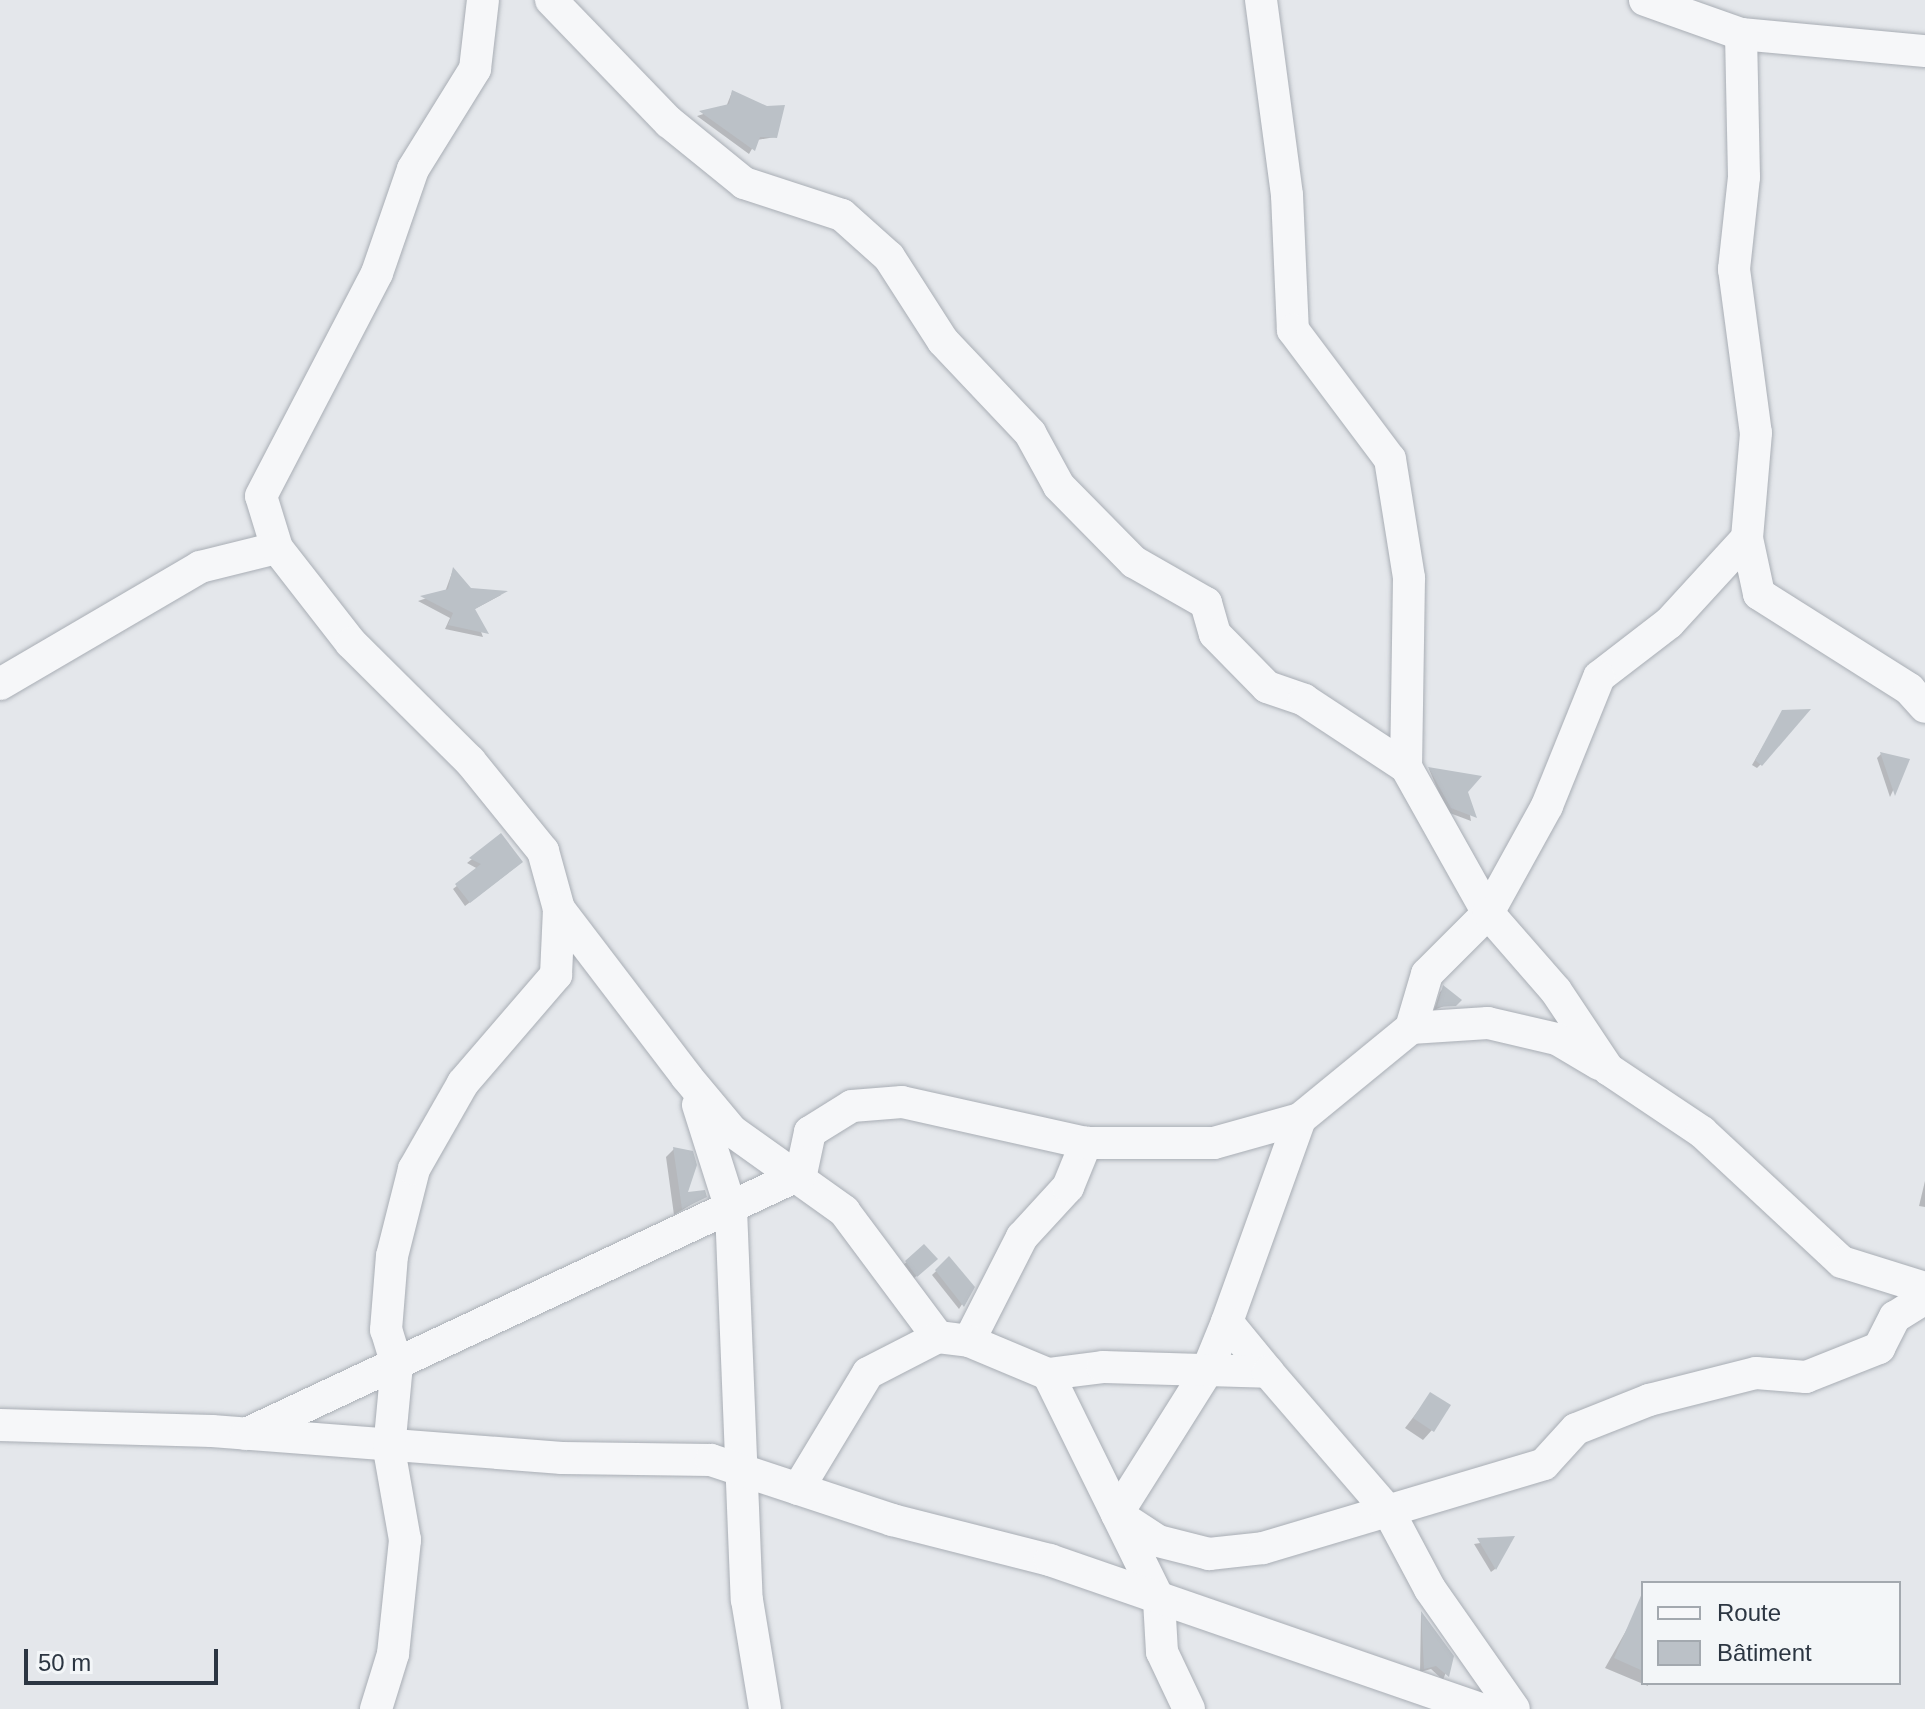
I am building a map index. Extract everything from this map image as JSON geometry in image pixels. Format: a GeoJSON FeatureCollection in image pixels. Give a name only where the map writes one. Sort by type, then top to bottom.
{"type":"FeatureCollection","features":[{"type":"Feature","properties":{"kind":"street"},"geometry":{"type":"LineString","coordinates":[[376,1709],[393,1654],[405,1540],[389,1449],[397,1365],[386,1330],[392,1256],[414,1169],[463,1083],[556,975],[559,909],[543,851],[470,761],[351,643],[277,548],[261,496],[377,273],[413,169],[475,69],[483,0]]}},
{"type":"Feature","properties":{"kind":"street"},"geometry":{"type":"LineString","coordinates":[[551,0],[669,122],[744,183],[842,215],[889,257],[943,341],[1030,433],[1059,486],[1134,562],[1206,603],[1215,634],[1267,687],[1304,700],[1406,767],[1488,913],[1556,991],[1608,1069]]}},
{"type":"Feature","properties":{"kind":"street"},"geometry":{"type":"LineString","coordinates":[[1261,0],[1287,195],[1293,330],[1390,459],[1409,578],[1406,767]]}},
{"type":"Feature","properties":{"kind":"street"},"geometry":{"type":"LineString","coordinates":[[1645,0],[1741,34],[1925,51]]}},
{"type":"Feature","properties":{"kind":"street"},"geometry":{"type":"LineString","coordinates":[[1741,34],[1744,177],[1734,269],[1756,433],[1747,538],[1759,594],[1909,689],[1925,707]]}},
{"type":"Feature","properties":{"kind":"street"},"geometry":{"type":"LineString","coordinates":[[801,1174],[810,1132],[852,1106],[902,1102],[1086,1143],[1214,1143],[1300,1119],[1411,1028],[1427,974],[1488,913],[1547,806],[1599,677],[1669,623],[1747,538]]}},
{"type":"Feature","properties":{"kind":"street"},"geometry":{"type":"LineString","coordinates":[[0,684],[200,567],[277,548]]}},
{"type":"Feature","properties":{"kind":"street"},"geometry":{"type":"LineString","coordinates":[[559,909],[686,1076],[732,1131],[801,1174],[844,1211],[953,1339],[1048,1374],[1103,1367],[1268,1372]]}},
{"type":"Feature","properties":{"kind":"street"},"geometry":{"type":"LineString","coordinates":[[1411,1028],[1488,1023],[1557,1039],[1702,1132],[1842,1262],[1925,1288]]}},
{"type":"Feature","properties":{"kind":"street"},"geometry":{"type":"LineString","coordinates":[[686,1076],[720,1159],[731,1209],[745,1471],[747,1600],[765,1709]]}},
{"type":"Feature","properties":{"kind":"street"},"geometry":{"type":"LineString","coordinates":[[1117,1514],[1207,1371],[1300,1119]]}},
{"type":"Feature","properties":{"kind":"street"},"geometry":{"type":"LineString","coordinates":[[798,1489],[868,1373],[953,1339],[1022,1237],[1068,1187],[1086,1143]]}},
{"type":"Feature","properties":{"kind":"street"},"geometry":{"type":"LineString","coordinates":[[246,1434],[801,1174]]}},
{"type":"Feature","properties":{"kind":"street"},"geometry":{"type":"LineString","coordinates":[[1117,1514],[1158,1541],[1209,1554],[1263,1548],[1544,1464],[1576,1429],[1649,1400],[1756,1373],[1806,1377],[1879,1348],[1895,1317],[1925,1298]]}},
{"type":"Feature","properties":{"kind":"street"},"geometry":{"type":"LineString","coordinates":[[1227,1322],[1389,1512],[1430,1589],[1514,1709]]}},
{"type":"Feature","properties":{"kind":"street"},"geometry":{"type":"LineString","coordinates":[[1048,1374],[1159,1600],[1162,1652],[1189,1709]]}},
{"type":"Feature","properties":{"kind":"street"},"geometry":{"type":"LineString","coordinates":[[0,1425],[246,1434],[389,1449],[711,1460],[798,1489],[1050,1560],[1481,1709]]}},
{"type":"Feature","properties":{"kind":"building"},"geometry":{"type":"Polygon","coordinates":[[[732,90],[767,106],[785,105],[777,138],[760,137],[755,151],[699,111],[729,104],[732,90]]]}},
{"type":"Feature","properties":{"kind":"building"},"geometry":{"type":"Polygon","coordinates":[[[453,567],[471,588],[508,591],[475,609],[489,634],[448,625],[453,613],[420,596],[448,589],[453,567]]]}},
{"type":"Feature","properties":{"kind":"building"},"geometry":{"type":"Polygon","coordinates":[[[1811,709],[1762,766],[1755,760],[1782,710],[1811,709]]]}},
{"type":"Feature","properties":{"kind":"building"},"geometry":{"type":"Polygon","coordinates":[[[1880,752],[1910,759],[1895,796],[1880,752]]]}},
{"type":"Feature","properties":{"kind":"building"},"geometry":{"type":"Polygon","coordinates":[[[1428,767],[1482,776],[1468,792],[1477,818],[1451,808],[1428,767]]]}},
{"type":"Feature","properties":{"kind":"building"},"geometry":{"type":"Polygon","coordinates":[[[501,833],[523,862],[470,903],[455,884],[481,864],[469,858],[501,833]]]}},
{"type":"Feature","properties":{"kind":"building"},"geometry":{"type":"Polygon","coordinates":[[[1443,985],[1462,1000],[1456,1006],[1437,1007],[1443,985]]]}},
{"type":"Feature","properties":{"kind":"building"},"geometry":{"type":"Polygon","coordinates":[[[673,1147],[693,1151],[697,1165],[688,1192],[705,1190],[707,1197],[682,1209],[673,1147]]]}},
{"type":"Feature","properties":{"kind":"building"},"geometry":{"type":"Polygon","coordinates":[[[924,1244],[938,1259],[917,1277],[905,1261],[924,1244]]]}},
{"type":"Feature","properties":{"kind":"building"},"geometry":{"type":"Polygon","coordinates":[[[949,1256],[975,1287],[964,1307],[935,1270],[949,1256]]]}},
{"type":"Feature","properties":{"kind":"building"},"geometry":{"type":"Polygon","coordinates":[[[1430,1392],[1451,1405],[1434,1432],[1413,1418],[1430,1392]]]}},
{"type":"Feature","properties":{"kind":"building"},"geometry":{"type":"Polygon","coordinates":[[[1515,1536],[1496,1570],[1477,1538],[1515,1536]]]}},
{"type":"Feature","properties":{"kind":"building"},"geometry":{"type":"Polygon","coordinates":[[[1641,1596],[1641,1670],[1614,1658],[1641,1596]]]}},
{"type":"Feature","properties":{"kind":"building"},"geometry":{"type":"Polygon","coordinates":[[[1421,1611],[1454,1656],[1449,1677],[1436,1666],[1424,1669],[1421,1611]]]}}]}
